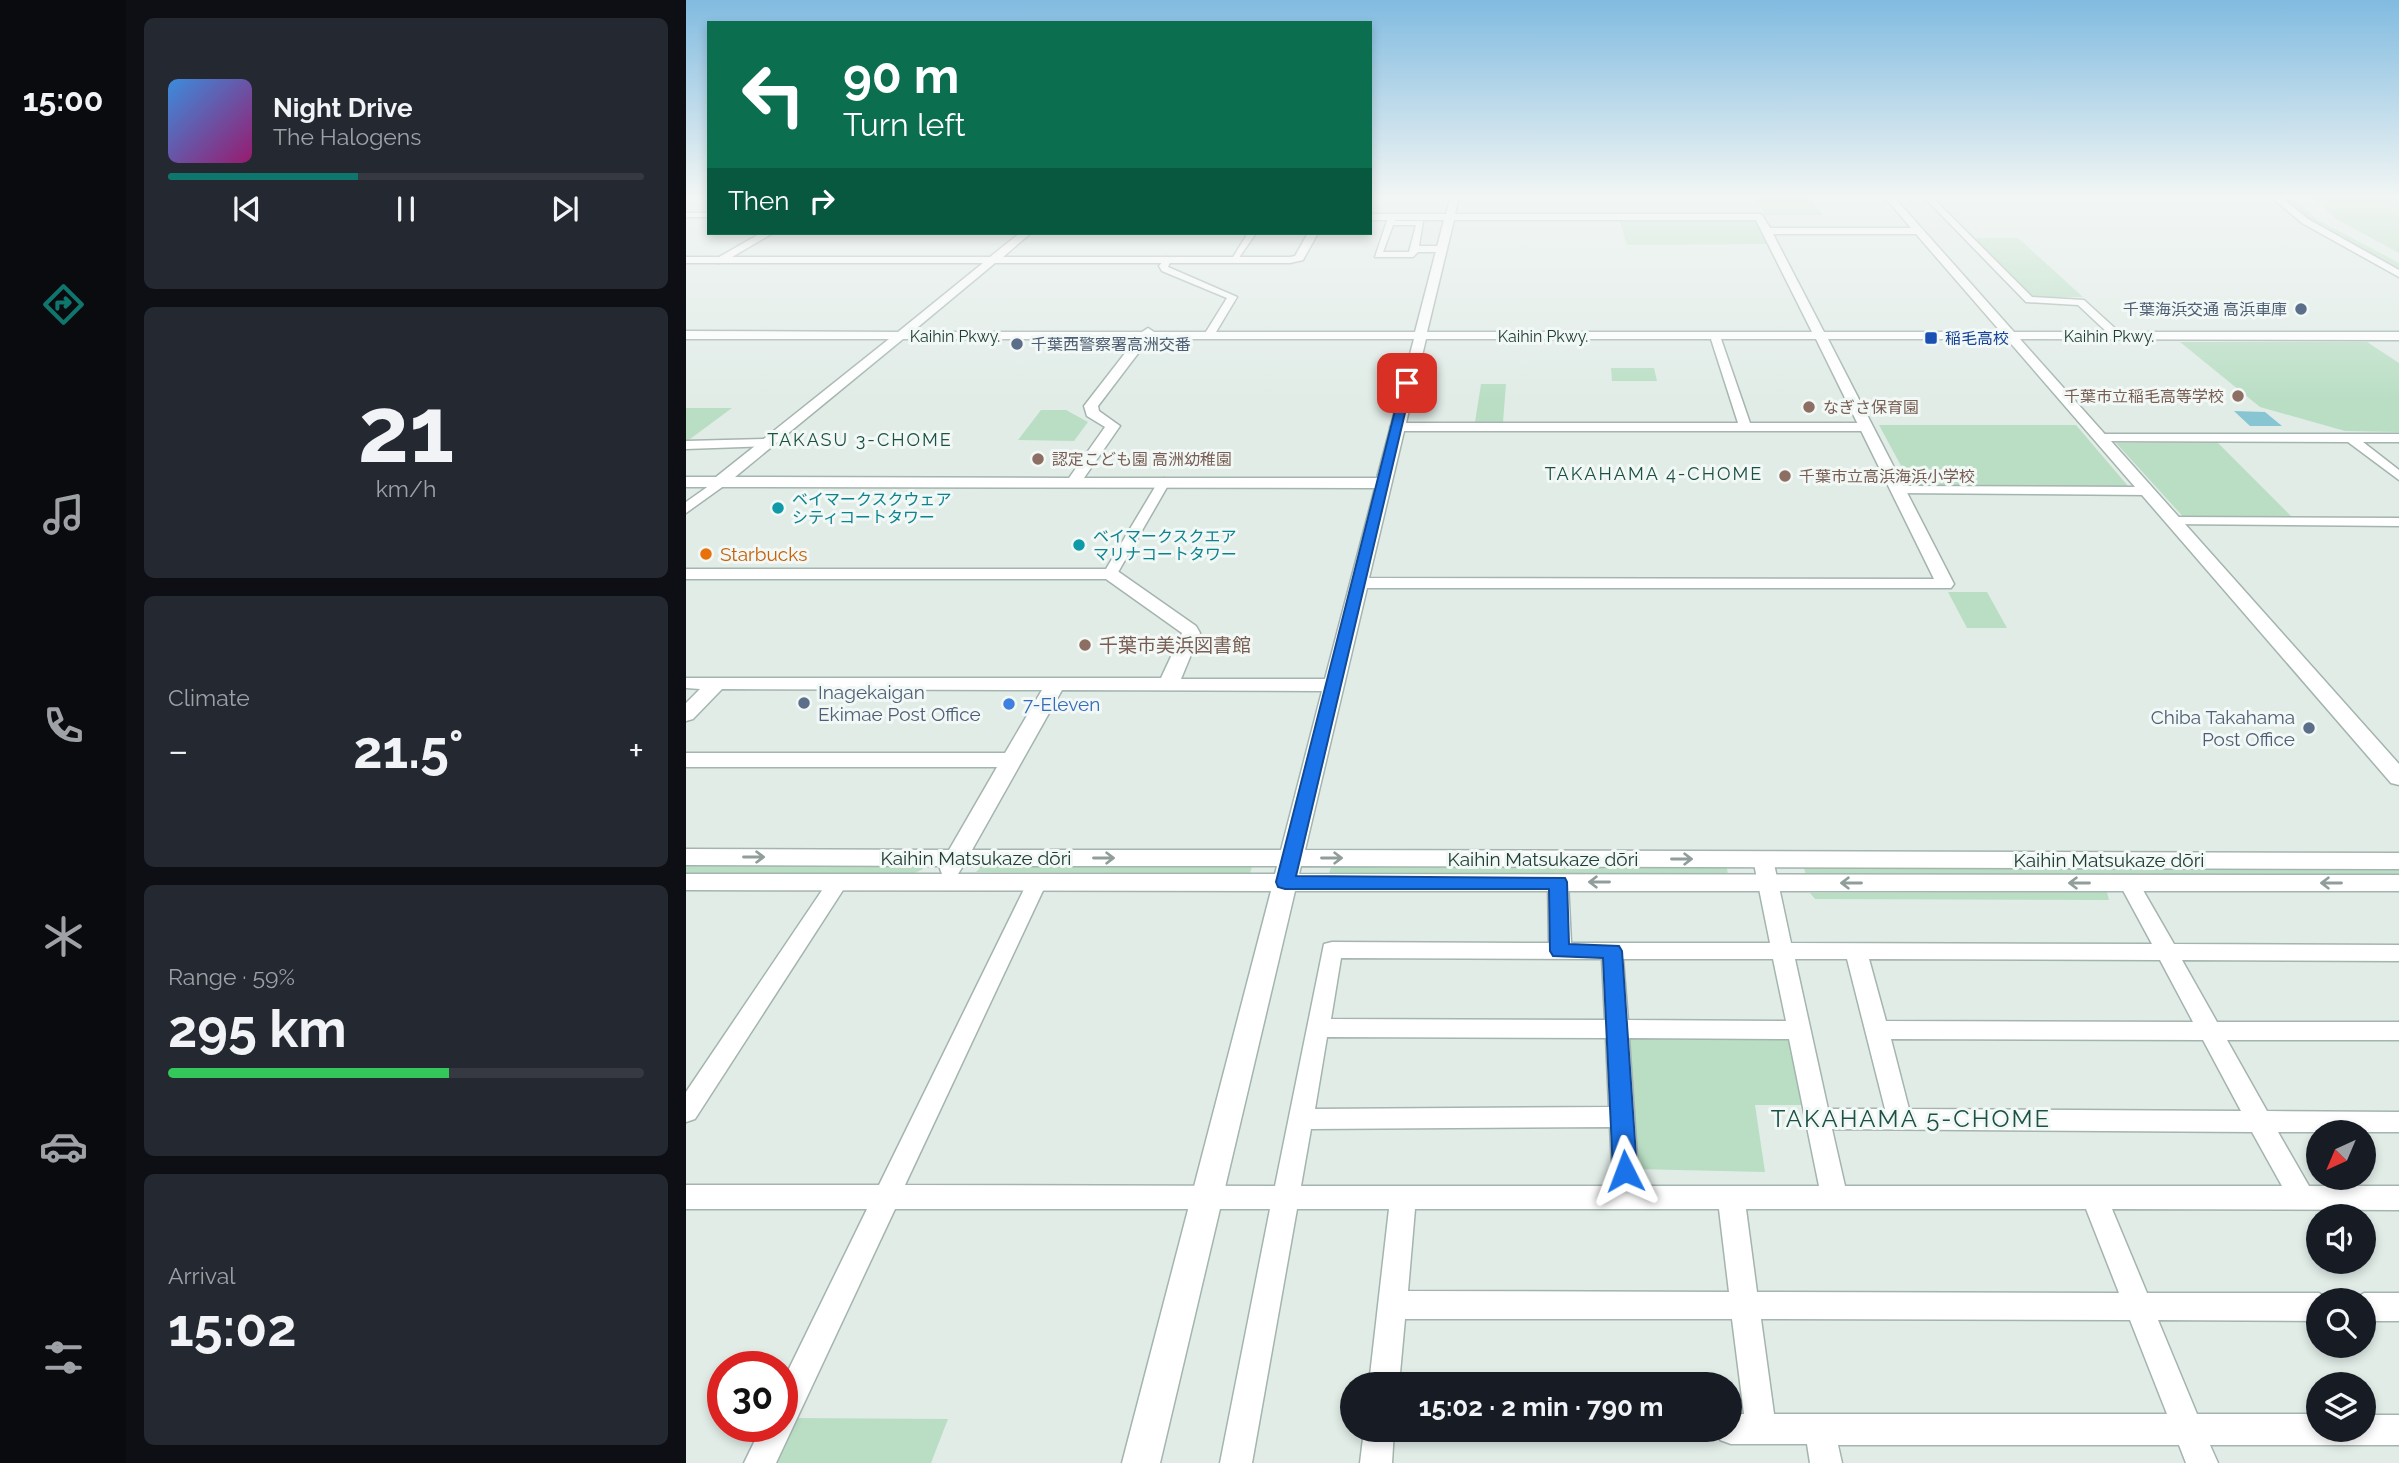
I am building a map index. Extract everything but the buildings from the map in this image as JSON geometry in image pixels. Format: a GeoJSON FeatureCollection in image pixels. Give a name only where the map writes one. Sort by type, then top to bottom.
{"type":"FeatureCollection","features":[{"type":"Feature","properties":{"kind":"street"},"geometry":{"type":"LineString","coordinates":[[686,509],[988,264]]}},
{"type":"Feature","properties":{"kind":"street"},"geometry":{"type":"LineString","coordinates":[[1164,264],[1165,269],[1231,296],[1209,334]]}},
{"type":"Feature","properties":{"kind":"street"},"geometry":{"type":"LineString","coordinates":[[1141,1463],[1438,264]]}},
{"type":"Feature","properties":{"kind":"street"},"geometry":{"type":"LineString","coordinates":[[1359,583],[1945,584],[1900,490],[1783,264]]}},
{"type":"Feature","properties":{"kind":"street"},"geometry":{"type":"LineString","coordinates":[[1947,264],[2399,779]]}},
{"type":"Feature","properties":{"kind":"street"},"geometry":{"type":"LineString","coordinates":[[1994,264],[2029,300],[2081,302],[2114,333]]}},
{"type":"Feature","properties":{"kind":"street"},"geometry":{"type":"LineString","coordinates":[[2382,264],[2399,274]]}},
{"type":"Feature","properties":{"kind":"street","name":"Kaihin Pkwy."},"geometry":{"type":"LineString","coordinates":[[686,334],[2399,335]]}},
{"type":"Feature","properties":{"kind":"street"},"geometry":{"type":"LineString","coordinates":[[1074,482],[1113,426],[1092,413],[1091,406],[1147,334]]}},
{"type":"Feature","properties":{"kind":"street","name":"Kaihin Pkwy."},"geometry":{"type":"LineString","coordinates":[[1421,334],[1819,334]]}},
{"type":"Feature","properties":{"kind":"street","name":"Kaihin Pkwy."},"geometry":{"type":"LineString","coordinates":[[2010,335],[2399,335]]}},
{"type":"Feature","properties":{"kind":"street"},"geometry":{"type":"LineString","coordinates":[[1715,336],[1745,427]]}},
{"type":"Feature","properties":{"kind":"street"},"geometry":{"type":"LineString","coordinates":[[1396,427],[1866,427]]}},
{"type":"Feature","properties":{"kind":"street"},"geometry":{"type":"LineString","coordinates":[[2101,438],[2399,438]]}},
{"type":"Feature","properties":{"kind":"street"},"geometry":{"type":"LineString","coordinates":[[2351,438],[2399,476]]}},
{"type":"Feature","properties":{"kind":"street"},"geometry":{"type":"LineString","coordinates":[[686,445],[768,443]]}},
{"type":"Feature","properties":{"kind":"street"},"geometry":{"type":"LineString","coordinates":[[686,482],[1384,483]]}},
{"type":"Feature","properties":{"kind":"street"},"geometry":{"type":"LineString","coordinates":[[1110,574],[1164,482]]}},
{"type":"Feature","properties":{"kind":"street"},"geometry":{"type":"LineString","coordinates":[[1900,490],[2147,491]]}},
{"type":"Feature","properties":{"kind":"street"},"geometry":{"type":"LineString","coordinates":[[2173,521],[2399,522]]}},
{"type":"Feature","properties":{"kind":"street"},"geometry":{"type":"LineString","coordinates":[[686,574],[1110,574],[1187,625],[1191,633],[1169,684]]}},
{"type":"Feature","properties":{"kind":"street"},"geometry":{"type":"LineString","coordinates":[[690,683],[1333,685]]}},
{"type":"Feature","properties":{"kind":"street"},"geometry":{"type":"LineString","coordinates":[[686,715],[716,684]]}},
{"type":"Feature","properties":{"kind":"street"},"geometry":{"type":"LineString","coordinates":[[942,882],[1055,684]]}},
{"type":"Feature","properties":{"kind":"street"},"geometry":{"type":"LineString","coordinates":[[686,760],[1011,760]]}},
{"type":"Feature","properties":{"kind":"street","name":"Kaihin Matsukaze dōri"},"geometry":{"type":"LineString","coordinates":[[686,857],[956,858],[1558,882],[1765,871],[2129,883],[2399,883]]}},
{"type":"Feature","properties":{"kind":"street","name":"Kaihin Matsukaze dōri"},"geometry":{"type":"LineString","coordinates":[[686,881],[1037,882],[1288,870],[1765,871],[2399,861]]}},
{"type":"Feature","properties":{"kind":"street"},"geometry":{"type":"LineString","coordinates":[[1765,871],[1834,1197]]}},
{"type":"Feature","properties":{"kind":"street"},"geometry":{"type":"LineString","coordinates":[[686,1112],[838,882]]}},
{"type":"Feature","properties":{"kind":"street"},"geometry":{"type":"LineString","coordinates":[[798,1383],[1037,882]]}},
{"type":"Feature","properties":{"kind":"street"},"geometry":{"type":"LineString","coordinates":[[1558,882],[1560,951]]}},
{"type":"Feature","properties":{"kind":"street"},"geometry":{"type":"LineString","coordinates":[[2129,883],[2301,1197]]}},
{"type":"Feature","properties":{"kind":"street"},"geometry":{"type":"LineString","coordinates":[[1236,1463],[1332,950],[2399,953]]}},
{"type":"Feature","properties":{"kind":"street"},"geometry":{"type":"LineString","coordinates":[[1612,951],[1627,1199]]}},
{"type":"Feature","properties":{"kind":"street"},"geometry":{"type":"LineString","coordinates":[[1856,951],[1900,1119]]}},
{"type":"Feature","properties":{"kind":"street"},"geometry":{"type":"LineString","coordinates":[[1317,1028],[1799,1030]]}},
{"type":"Feature","properties":{"kind":"street"},"geometry":{"type":"LineString","coordinates":[[1876,1030],[2399,1031]]}},
{"type":"Feature","properties":{"kind":"street"},"geometry":{"type":"LineString","coordinates":[[1300,1119],[1622,1117]]}},
{"type":"Feature","properties":{"kind":"street"},"geometry":{"type":"LineString","coordinates":[[1817,1119],[2399,1122]]}},
{"type":"Feature","properties":{"kind":"street"},"geometry":{"type":"LineString","coordinates":[[686,1197],[1834,1197],[2095,1200],[2399,1198]]}},
{"type":"Feature","properties":{"kind":"street"},"geometry":{"type":"LineString","coordinates":[[1385,1372],[1403,1198]]}},
{"type":"Feature","properties":{"kind":"street"},"geometry":{"type":"LineString","coordinates":[[1731,1199],[1745,1306],[1746,1429],[2399,1430]]}},
{"type":"Feature","properties":{"kind":"street"},"geometry":{"type":"LineString","coordinates":[[2095,1200],[2202,1463]]}},
{"type":"Feature","properties":{"kind":"street"},"geometry":{"type":"LineString","coordinates":[[1392,1305],[2306,1307]]}},
{"type":"Feature","properties":{"kind":"street"},"geometry":{"type":"LineString","coordinates":[[2376,1307],[2399,1307]]}},
{"type":"Feature","properties":{"kind":"street"},"geometry":{"type":"LineString","coordinates":[[1820,1429],[1826,1463]]}},
{"type":"Feature","properties":{"kind":"street"},"geometry":{"type":"LineString","coordinates":[[760,1463],[770,1442]]}},
{"type":"Feature","properties":{"kind":"street"},"geometry":{"type":"LineString","coordinates":[[1376,1463],[1378,1442]]}},
{"type":"Feature","properties":{"kind":"green space"},"geometry":{"type":"Polygon","coordinates":[[[1999,264],[2047,264],[2083,297],[2031,297],[1999,264]]]}},
{"type":"Feature","properties":{"kind":"green space"},"geometry":{"type":"Polygon","coordinates":[[[2387,264],[2399,264],[2399,271],[2387,264]]]}},
{"type":"Feature","properties":{"kind":"green space"},"geometry":{"type":"Polygon","coordinates":[[[2180,342],[2367,342],[2399,363],[2399,432],[2345,431],[2260,407],[2180,342]]]}},
{"type":"Feature","properties":{"kind":"green space"},"geometry":{"type":"Polygon","coordinates":[[[1611,368],[1654,368],[1657,381],[1612,381],[1611,368]]]}},
{"type":"Feature","properties":{"kind":"green space"},"geometry":{"type":"Polygon","coordinates":[[[1481,384],[1506,384],[1503,422],[1475,422],[1481,384]]]}},
{"type":"Feature","properties":{"kind":"green space"},"geometry":{"type":"Polygon","coordinates":[[[686,408],[732,408],[686,442],[686,408]]]}},
{"type":"Feature","properties":{"kind":"green space"},"geometry":{"type":"Polygon","coordinates":[[[1041,410],[1066,410],[1088,422],[1074,441],[1018,440],[1041,410]]]}},
{"type":"Feature","properties":{"kind":"green space"},"geometry":{"type":"Polygon","coordinates":[[[1879,425],[2076,425],[2128,486],[2124,489],[1913,488],[1879,425]]]}},
{"type":"Feature","properties":{"kind":"green space"},"geometry":{"type":"Polygon","coordinates":[[[2217,442],[2301,526],[2188,522],[2116,443],[2217,442]]]}},
{"type":"Feature","properties":{"kind":"green space"},"geometry":{"type":"Polygon","coordinates":[[[1948,592],[1987,592],[2007,628],[1967,628],[1948,592]]]}},
{"type":"Feature","properties":{"kind":"green space"},"geometry":{"type":"Polygon","coordinates":[[[686,865],[920,866],[923,869],[915,873],[686,873],[686,865]]]}},
{"type":"Feature","properties":{"kind":"green space"},"geometry":{"type":"Polygon","coordinates":[[[982,866],[1252,867],[1250,873],[976,872],[982,866]]]}},
{"type":"Feature","properties":{"kind":"green space"},"geometry":{"type":"Polygon","coordinates":[[[1331,867],[1727,868],[1728,875],[1329,874],[1331,867]]]}},
{"type":"Feature","properties":{"kind":"green space"},"geometry":{"type":"Polygon","coordinates":[[[1804,868],[2399,870],[2399,876],[1806,875],[1804,868]]]}},
{"type":"Feature","properties":{"kind":"green space"},"geometry":{"type":"Polygon","coordinates":[[[2107,892],[2109,900],[1815,899],[1810,893],[2107,892]]]}},
{"type":"Feature","properties":{"kind":"green space"},"geometry":{"type":"Polygon","coordinates":[[[1633,1035],[1784,1036],[1793,1041],[1805,1105],[1755,1105],[1765,1172],[1634,1169],[1625,1041],[1633,1035]]]}},
{"type":"Feature","properties":{"kind":"green space"},"geometry":{"type":"Polygon","coordinates":[[[798,1418],[948,1419],[931,1463],[772,1463],[782,1442],[798,1442],[798,1418]]]}},
{"type":"Feature","properties":{"kind":"water"},"geometry":{"type":"Polygon","coordinates":[[[2234,411],[2265,412],[2282,426],[2250,426],[2234,411]]]}},
{"type":"Feature","properties":{"kind":"place","name":"千葉海浜交通 高浜車庫"},"geometry":{"type":"Point","coordinates":[2301,309]}},
{"type":"Feature","properties":{"kind":"place","name":"稲毛高校"},"geometry":{"type":"Point","coordinates":[1931,338]}},
{"type":"Feature","properties":{"kind":"place","name":"千葉西警察署高洲交番"},"geometry":{"type":"Point","coordinates":[1017,344]}},
{"type":"Feature","properties":{"kind":"place","name":"千葉市立稲毛高等学校"},"geometry":{"type":"Point","coordinates":[2238,396]}},
{"type":"Feature","properties":{"kind":"place","name":"なぎさ保育園"},"geometry":{"type":"Point","coordinates":[1809,407]}},
{"type":"Feature","properties":{"kind":"place","name":"認定こども園 高洲幼稚園"},"geometry":{"type":"Point","coordinates":[1038,459]}},
{"type":"Feature","properties":{"kind":"place","name":"千葉市立高浜海浜小学校"},"geometry":{"type":"Point","coordinates":[1785,476]}},
{"type":"Feature","properties":{"kind":"place","name":"ベイマークスクウェア シティコートタワー"},"geometry":{"type":"Point","coordinates":[778,508]}},
{"type":"Feature","properties":{"kind":"place","name":"ベイマークスクエア マリナコートタワー"},"geometry":{"type":"Point","coordinates":[1079,545]}},
{"type":"Feature","properties":{"kind":"place","name":"Starbucks"},"geometry":{"type":"Point","coordinates":[706,554]}},
{"type":"Feature","properties":{"kind":"place","name":"千葉市美浜図書館"},"geometry":{"type":"Point","coordinates":[1085,645]}},
{"type":"Feature","properties":{"kind":"place","name":"Inagekaigan Ekimae Post Office"},"geometry":{"type":"Point","coordinates":[804,703]}},
{"type":"Feature","properties":{"kind":"place","name":"7-Eleven"},"geometry":{"type":"Point","coordinates":[1009,704]}},
{"type":"Feature","properties":{"kind":"place","name":"Chiba Takahama Post Office"},"geometry":{"type":"Point","coordinates":[2309,728]}},
{"type":"Feature","properties":{"kind":"district","name":"TAKASU 3-CHOME"},"geometry":{"type":"Point","coordinates":[860,440]}},
{"type":"Feature","properties":{"kind":"district","name":"TAKAHAMA 4-CHOME"},"geometry":{"type":"Point","coordinates":[1654,474]}},
{"type":"Feature","properties":{"kind":"district","name":"TAKAHAMA 5-CHOME"},"geometry":{"type":"Point","coordinates":[1911,1119]}},
{"type":"Feature","properties":{"kind":"route"},"geometry":{"type":"LineString","coordinates":[[1407,383],[1285,882],[1558,882],[1560,951],[1612,951],[1625,1171]]}}]}
